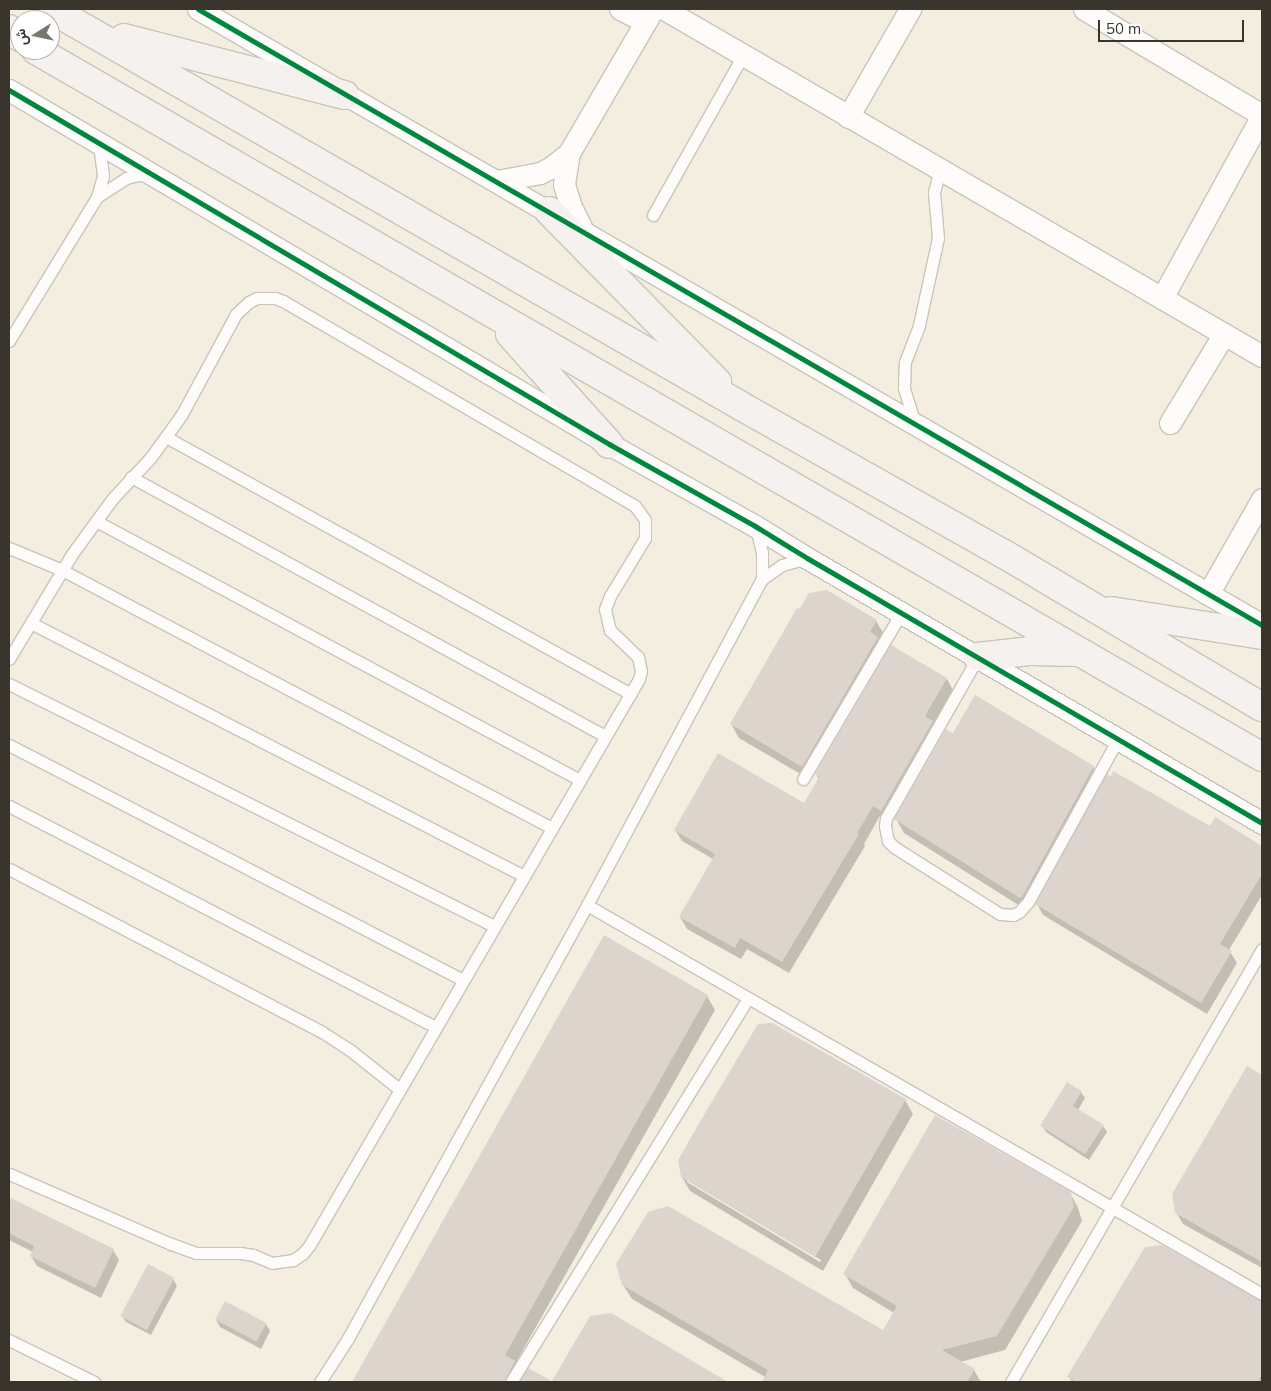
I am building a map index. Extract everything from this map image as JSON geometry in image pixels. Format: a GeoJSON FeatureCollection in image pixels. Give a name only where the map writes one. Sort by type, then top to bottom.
{"type":"FeatureCollection","features":[{"type":"Feature","properties":{"kind":"main road"},"geometry":{"type":"LineString","coordinates":[[51,9],[91,30],[741,406],[1004,554],[1262,707]]}},
{"type":"Feature","properties":{"kind":"main road"},"geometry":{"type":"LineString","coordinates":[[91,30],[346,95]]}},
{"type":"Feature","properties":{"kind":"main road"},"geometry":{"type":"LineString","coordinates":[[51,60],[1262,757]]}},
{"type":"Feature","properties":{"kind":"main road"},"geometry":{"type":"LineString","coordinates":[[549,211],[741,406]]}},
{"type":"Feature","properties":{"kind":"main road"},"geometry":{"type":"LineString","coordinates":[[494,316],[608,444]]}},
{"type":"Feature","properties":{"kind":"main road"},"geometry":{"type":"LineString","coordinates":[[1097,609],[1262,635]]}},
{"type":"Feature","properties":{"kind":"main road"},"geometry":{"type":"LineString","coordinates":[[978,657],[1029,651],[1079,652]]}},
{"type":"Feature","properties":{"kind":"street"},"geometry":{"type":"LineString","coordinates":[[198,9],[1262,625]]}},
{"type":"Feature","properties":{"kind":"street"},"geometry":{"type":"LineString","coordinates":[[497,181],[540,173],[550,168],[568,153],[649,16],[620,9]]}},
{"type":"Feature","properties":{"kind":"street"},"geometry":{"type":"LineString","coordinates":[[664,9],[1262,356]]}},
{"type":"Feature","properties":{"kind":"street"},"geometry":{"type":"LineString","coordinates":[[848,117],[910,9]]}},
{"type":"Feature","properties":{"kind":"street"},"geometry":{"type":"LineString","coordinates":[[1084,9],[1105,14],[1262,115],[1162,298]]}},
{"type":"Feature","properties":{"kind":"street"},"geometry":{"type":"LineString","coordinates":[[9,90],[608,444],[756,526],[807,558],[1262,822]]}},
{"type":"Feature","properties":{"kind":"street"},"geometry":{"type":"LineString","coordinates":[[568,153],[564,184],[570,204],[583,231]]}},
{"type":"Feature","properties":{"kind":"street"},"geometry":{"type":"LineString","coordinates":[[1170,423],[1224,334]]}},
{"type":"Feature","properties":{"kind":"street"},"geometry":{"type":"LineString","coordinates":[[1208,594],[1262,499]]}},
{"type":"Feature","properties":{"kind":"lane"},"geometry":{"type":"LineString","coordinates":[[653,215],[742,55]]}},
{"type":"Feature","properties":{"kind":"lane"},"geometry":{"type":"LineString","coordinates":[[9,341],[97,196],[103,176],[99,144]]}},
{"type":"Feature","properties":{"kind":"lane"},"geometry":{"type":"LineString","coordinates":[[915,425],[904,388],[905,362],[919,325],[938,238],[934,192],[940,170]]}},
{"type":"Feature","properties":{"kind":"lane"},"geometry":{"type":"LineString","coordinates":[[97,196],[126,178],[148,173]]}},
{"type":"Feature","properties":{"kind":"lane"},"geometry":{"type":"LineString","coordinates":[[9,658],[62,570],[96,521],[131,476],[151,456],[182,414],[242,307],[257,298],[275,298],[283,301],[635,506],[645,520],[645,538],[610,596],[605,609],[610,630],[633,651],[640,664],[639,678],[309,1246],[297,1257],[283,1263],[272,1263],[241,1253],[196,1253],[9,1174]]}},
{"type":"Feature","properties":{"kind":"lane"},"geometry":{"type":"LineString","coordinates":[[166,437],[631,694]]}},
{"type":"Feature","properties":{"kind":"lane"},"geometry":{"type":"LineString","coordinates":[[131,476],[606,736]]}},
{"type":"Feature","properties":{"kind":"lane"},"geometry":{"type":"LineString","coordinates":[[96,521],[580,780]]}},
{"type":"Feature","properties":{"kind":"lane"},"geometry":{"type":"LineString","coordinates":[[756,526],[762,552],[762,580]]}},
{"type":"Feature","properties":{"kind":"lane"},"geometry":{"type":"LineString","coordinates":[[9,548],[62,570],[552,828]]}},
{"type":"Feature","properties":{"kind":"lane"},"geometry":{"type":"LineString","coordinates":[[320,1382],[347,1340],[587,905],[762,580],[782,565],[807,558]]}},
{"type":"Feature","properties":{"kind":"lane"},"geometry":{"type":"LineString","coordinates":[[803,779],[901,612]]}},
{"type":"Feature","properties":{"kind":"lane"},"geometry":{"type":"LineString","coordinates":[[31,623],[524,876]]}},
{"type":"Feature","properties":{"kind":"lane"},"geometry":{"type":"LineString","coordinates":[[978,657],[886,818],[885,826],[888,841],[894,847],[1000,914],[1006,915],[1019,912],[1028,902],[1118,738]]}},
{"type":"Feature","properties":{"kind":"lane"},"geometry":{"type":"LineString","coordinates":[[9,684],[494,926]]}},
{"type":"Feature","properties":{"kind":"lane"},"geometry":{"type":"LineString","coordinates":[[9,745],[463,980]]}},
{"type":"Feature","properties":{"kind":"lane"},"geometry":{"type":"LineString","coordinates":[[9,806],[435,1027]]}},
{"type":"Feature","properties":{"kind":"lane"},"geometry":{"type":"LineString","coordinates":[[9,869],[322,1032],[350,1050],[399,1089]]}},
{"type":"Feature","properties":{"kind":"lane"},"geometry":{"type":"LineString","coordinates":[[587,905],[1262,1294]]}},
{"type":"Feature","properties":{"kind":"lane"},"geometry":{"type":"LineString","coordinates":[[1011,1382],[1262,949]]}},
{"type":"Feature","properties":{"kind":"lane"},"geometry":{"type":"LineString","coordinates":[[511,1382],[748,998]]}},
{"type":"Feature","properties":{"kind":"lane"},"geometry":{"type":"LineString","coordinates":[[9,1340],[94,1382]]}},
{"type":"Feature","properties":{"kind":"building"},"geometry":{"type":"Polygon","coordinates":[[[827,590],[877,620],[870,632],[878,637],[802,767],[730,724],[797,608],[800,609],[809,593],[827,590]]]}},
{"type":"Feature","properties":{"kind":"building"},"geometry":{"type":"Polygon","coordinates":[[[891,645],[947,678],[925,716],[933,721],[881,811],[873,806],[857,833],[859,834],[782,962],[740,938],[735,948],[679,917],[715,854],[674,830],[718,753],[804,803],[819,777],[815,774],[891,645]]]}},
{"type":"Feature","properties":{"kind":"building"},"geometry":{"type":"Polygon","coordinates":[[[975,695],[1094,766],[1020,898],[894,819],[946,729],[953,733],[975,695]]]}},
{"type":"Feature","properties":{"kind":"building"},"geometry":{"type":"Polygon","coordinates":[[[1113,771],[1210,826],[1215,817],[1262,846],[1262,874],[1220,944],[1232,951],[1201,1003],[1035,904],[1107,774],[1111,776],[1113,771]]]}},
{"type":"Feature","properties":{"kind":"building"},"geometry":{"type":"Polygon","coordinates":[[[604,935],[708,995],[505,1355],[515,1361],[504,1382],[352,1382],[604,935]]]}},
{"type":"Feature","properties":{"kind":"building"},"geometry":{"type":"Polygon","coordinates":[[[772,1023],[906,1099],[815,1257],[681,1177],[678,1160],[711,1103],[758,1024],[772,1023]]]}},
{"type":"Feature","properties":{"kind":"building"},"geometry":{"type":"Polygon","coordinates":[[[1247,1066],[1262,1075],[1262,1262],[1175,1213],[1172,1194],[1247,1066]]]}},
{"type":"Feature","properties":{"kind":"building"},"geometry":{"type":"Polygon","coordinates":[[[1067,1082],[1082,1091],[1073,1106],[1104,1125],[1085,1154],[1040,1126],[1067,1082]]]}},
{"type":"Feature","properties":{"kind":"building"},"geometry":{"type":"Polygon","coordinates":[[[935,1115],[1071,1192],[1074,1207],[997,1336],[942,1350],[975,1369],[967,1382],[762,1382],[768,1370],[622,1285],[616,1264],[648,1212],[668,1206],[883,1330],[897,1306],[843,1274],[935,1115]]]}},
{"type":"Feature","properties":{"kind":"building"},"geometry":{"type":"Polygon","coordinates":[[[9,1197],[114,1249],[95,1288],[30,1256],[34,1246],[9,1233],[9,1197]]]}},
{"type":"Feature","properties":{"kind":"building"},"geometry":{"type":"Polygon","coordinates":[[[1162,1245],[1262,1301],[1262,1374],[1258,1382],[1077,1382],[1067,1377],[1145,1247],[1162,1245]]]}},
{"type":"Feature","properties":{"kind":"building"},"geometry":{"type":"Polygon","coordinates":[[[148,1264],[174,1278],[147,1330],[120,1316],[148,1264]]]}},
{"type":"Feature","properties":{"kind":"building"},"geometry":{"type":"Polygon","coordinates":[[[225,1301],[266,1323],[257,1342],[215,1320],[225,1301]]]}},
{"type":"Feature","properties":{"kind":"building"},"geometry":{"type":"Polygon","coordinates":[[[611,1313],[728,1382],[520,1382],[528,1368],[552,1381],[590,1316],[611,1313]]]}},
{"type":"Feature","properties":{"kind":"cycle path"},"geometry":{"type":"LineString","coordinates":[[198,9],[1262,625]]}},
{"type":"Feature","properties":{"kind":"cycle path"},"geometry":{"type":"LineString","coordinates":[[9,90],[609,444],[755,526],[1262,823]]}}]}
